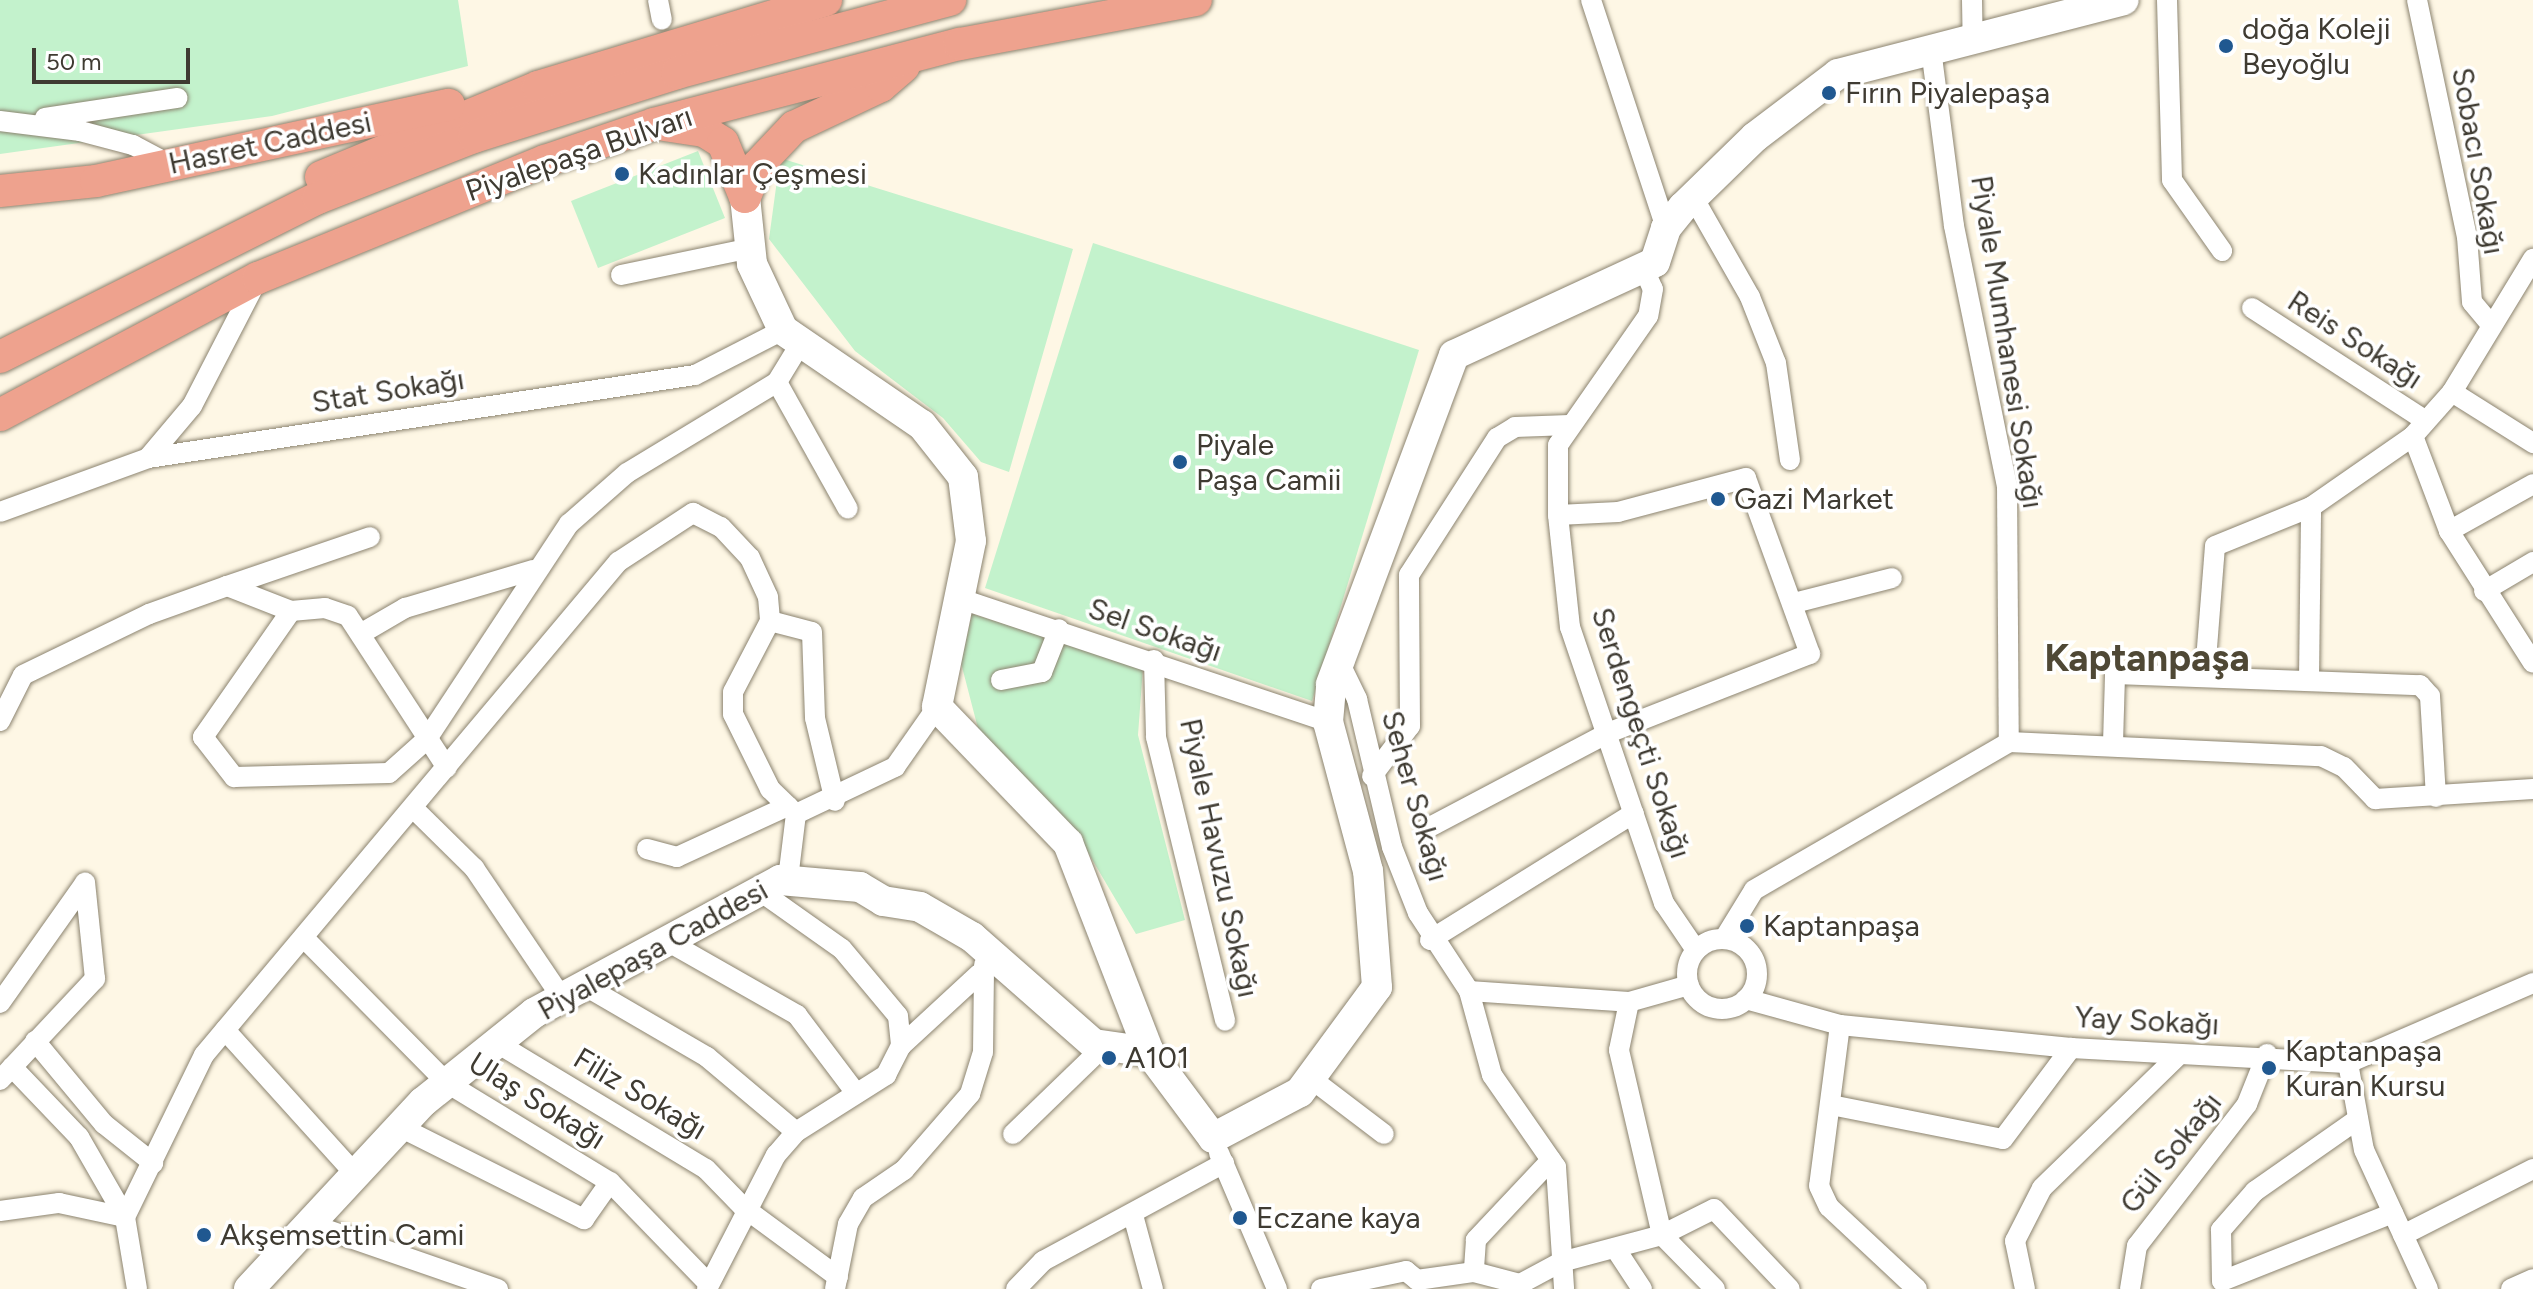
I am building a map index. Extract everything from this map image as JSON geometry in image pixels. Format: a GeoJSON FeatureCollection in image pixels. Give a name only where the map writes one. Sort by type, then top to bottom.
{"type":"FeatureCollection","features":[{"type":"Feature","properties":{"kind":"main road"},"geometry":{"type":"LineString","coordinates":[[100,306],[304,185],[538,87],[826,0]]}},
{"type":"Feature","properties":{"kind":"main road","name":"Piyalepaşa Bulvarı"},"geometry":{"type":"LineString","coordinates":[[0,357],[318,198],[474,137],[692,68],[950,0]]}},
{"type":"Feature","properties":{"kind":"main road","name":"Piyalepaşa Bulvarı"},"geometry":{"type":"LineString","coordinates":[[0,415],[258,278],[364,231],[654,124],[914,57],[1196,0]]}},
{"type":"Feature","properties":{"kind":"main road"},"geometry":{"type":"LineString","coordinates":[[745,197],[757,166],[794,127],[881,86],[914,57]]}},
{"type":"Feature","properties":{"kind":"main road","name":"Hasret Caddesi"},"geometry":{"type":"LineString","coordinates":[[0,191],[168,164],[538,87]]}},
{"type":"Feature","properties":{"kind":"main road"},"geometry":{"type":"LineString","coordinates":[[654,124],[704,131],[723,143],[745,197]]}},
{"type":"Feature","properties":{"kind":"street"},"geometry":{"type":"LineString","coordinates":[[1591,0],[1666,228]]}},
{"type":"Feature","properties":{"kind":"street"},"geometry":{"type":"LineString","coordinates":[[1972,0],[1973,39]]}},
{"type":"Feature","properties":{"kind":"street"},"geometry":{"type":"LineString","coordinates":[[1016,1289],[1043,1261],[1133,1215],[1313,1080],[1377,987],[1368,871],[1328,722],[1331,684],[1341,666],[1358,599],[1454,355],[1655,262],[1666,228],[1693,197],[1755,137],[1838,74],[2124,0]]}},
{"type":"Feature","properties":{"kind":"street"},"geometry":{"type":"LineString","coordinates":[[2167,0],[2172,180],[2222,251]]}},
{"type":"Feature","properties":{"kind":"street","name":"Sobacı Sokağı"},"geometry":{"type":"LineString","coordinates":[[2417,0],[2467,237],[2472,302],[2492,326]]}},
{"type":"Feature","properties":{"kind":"street","name":"Piyale Mumhanesi Sokağı"},"geometry":{"type":"LineString","coordinates":[[1931,49],[1954,226],[2007,486],[2009,742]]}},
{"type":"Feature","properties":{"kind":"street"},"geometry":{"type":"LineString","coordinates":[[0,121],[178,98]]}},
{"type":"Feature","properties":{"kind":"street"},"geometry":{"type":"LineString","coordinates":[[25,120],[133,145],[168,164]]}},
{"type":"Feature","properties":{"kind":"street"},"geometry":{"type":"LineString","coordinates":[[647,849],[677,857],[792,810],[835,801],[895,767],[937,707],[971,541],[963,477],[922,425],[791,338],[751,248],[745,197]]}},
{"type":"Feature","properties":{"kind":"street"},"geometry":{"type":"LineString","coordinates":[[1693,197],[1750,297],[1776,363],[1790,460]]}},
{"type":"Feature","properties":{"kind":"street"},"geometry":{"type":"LineString","coordinates":[[621,275],[751,248]]}},
{"type":"Feature","properties":{"kind":"street"},"geometry":{"type":"LineString","coordinates":[[2205,673],[2215,546],[2311,507],[2419,428],[2452,392],[2533,259]]}},
{"type":"Feature","properties":{"kind":"street","name":"Serdengeçti Sokağı"},"geometry":{"type":"LineString","coordinates":[[1643,267],[1653,289],[1648,316],[1569,425],[1558,445],[1558,515],[1570,627],[1664,903],[1696,950]]}},
{"type":"Feature","properties":{"kind":"street"},"geometry":{"type":"LineString","coordinates":[[148,458],[192,406],[258,278]]}},
{"type":"Feature","properties":{"kind":"street","name":"Reis Sokağı"},"geometry":{"type":"LineString","coordinates":[[2252,308],[2419,428]]}},
{"type":"Feature","properties":{"kind":"street"},"geometry":{"type":"LineString","coordinates":[[291,611],[203,737],[234,777],[389,773],[427,739],[533,570],[569,524],[627,473],[777,382],[791,338]]}},
{"type":"Feature","properties":{"kind":"street","name":"Stat Sokağı"},"geometry":{"type":"LineString","coordinates":[[0,512],[148,458],[695,375],[791,338]]}},
{"type":"Feature","properties":{"kind":"street"},"geometry":{"type":"LineString","coordinates":[[777,382],[848,509]]}},
{"type":"Feature","properties":{"kind":"street"},"geometry":{"type":"LineString","coordinates":[[2452,392],[2531,435]]}},
{"type":"Feature","properties":{"kind":"street"},"geometry":{"type":"LineString","coordinates":[[1372,776],[1410,726],[1409,575],[1497,438],[1515,427],[1569,425]]}},
{"type":"Feature","properties":{"kind":"street"},"geometry":{"type":"LineString","coordinates":[[2419,428],[2449,531],[2484,591],[2533,663]]}},
{"type":"Feature","properties":{"kind":"street"},"geometry":{"type":"LineString","coordinates":[[1426,829],[1608,733],[1810,654],[1746,478],[1618,512],[1558,515]]}},
{"type":"Feature","properties":{"kind":"street"},"geometry":{"type":"LineString","coordinates":[[2449,531],[2533,484]]}},
{"type":"Feature","properties":{"kind":"street"},"geometry":{"type":"LineString","coordinates":[[2309,679],[2311,507]]}},
{"type":"Feature","properties":{"kind":"street"},"geometry":{"type":"LineString","coordinates":[[125,1217],[204,1055],[618,562],[693,513],[721,527],[750,558],[770,621],[733,692],[733,714],[770,789],[792,810]]}},
{"type":"Feature","properties":{"kind":"street"},"geometry":{"type":"LineString","coordinates":[[0,721],[4,695],[23,675],[149,614],[370,537]]}},
{"type":"Feature","properties":{"kind":"street"},"geometry":{"type":"LineString","coordinates":[[2484,591],[2533,562]]}},
{"type":"Feature","properties":{"kind":"street"},"geometry":{"type":"LineString","coordinates":[[362,633],[405,608],[533,570]]}},
{"type":"Feature","properties":{"kind":"street"},"geometry":{"type":"LineString","coordinates":[[1794,603],[1892,578]]}},
{"type":"Feature","properties":{"kind":"street"},"geometry":{"type":"LineString","coordinates":[[227,586],[291,611],[325,608],[348,616],[362,633],[447,768]]}},
{"type":"Feature","properties":{"kind":"street","name":"Sel Sokağı"},"geometry":{"type":"LineString","coordinates":[[961,599],[1154,660],[1328,722]]}},
{"type":"Feature","properties":{"kind":"street"},"geometry":{"type":"LineString","coordinates":[[770,621],[812,632],[815,718],[835,801]]}},
{"type":"Feature","properties":{"kind":"street"},"geometry":{"type":"LineString","coordinates":[[1001,680],[1042,672],[1059,629]]}},
{"type":"Feature","properties":{"kind":"street","name":"Piyale Havuzu Sokağı"},"geometry":{"type":"LineString","coordinates":[[1154,660],[1156,737],[1225,1021]]}},
{"type":"Feature","properties":{"kind":"street","name":"Seher Sokağı"},"geometry":{"type":"LineString","coordinates":[[1341,666],[1357,699],[1372,776],[1430,940],[1469,991],[1492,1075],[1551,1160],[1564,1289]]}},
{"type":"Feature","properties":{"kind":"street"},"geometry":{"type":"LineString","coordinates":[[2113,743],[2115,674],[2205,673],[2420,685],[2430,696],[2436,797]]}},
{"type":"Feature","properties":{"kind":"street"},"geometry":{"type":"LineString","coordinates":[[937,707],[1068,843],[1149,1052],[1218,1150],[1277,1289]]}},
{"type":"Feature","properties":{"kind":"street"},"geometry":{"type":"LineString","coordinates":[[1689,985],[1696,950],[1724,939],[1754,890],[2009,742],[2113,743],[2321,756],[2344,767],[2375,799],[2533,789]]}},
{"type":"Feature","properties":{"kind":"street"},"geometry":{"type":"LineString","coordinates":[[413,808],[474,868],[574,992],[707,1057],[796,1132]]}},
{"type":"Feature","properties":{"kind":"street"},"geometry":{"type":"LineString","coordinates":[[792,810],[774,885],[842,949],[898,1016],[901,1046]]}},
{"type":"Feature","properties":{"kind":"street"},"geometry":{"type":"LineString","coordinates":[[1430,940],[1634,813]]}},
{"type":"Feature","properties":{"kind":"street"},"geometry":{"type":"LineString","coordinates":[[0,1003],[85,883],[95,979],[6,1074],[79,1137],[125,1217],[137,1289]]}},
{"type":"Feature","properties":{"kind":"street","name":"Piyalepaşa Caddesi"},"geometry":{"type":"LineString","coordinates":[[249,1289],[400,1127],[447,1083],[497,1043],[574,992],[774,885],[860,887],[883,901],[920,907],[986,963],[1102,1048]]}},
{"type":"Feature","properties":{"kind":"street","name":"Ulaş Sokağı"},"geometry":{"type":"LineString","coordinates":[[304,938],[447,1083],[610,1182],[706,1285]]}},
{"type":"Feature","properties":{"kind":"street"},"geometry":{"type":"LineString","coordinates":[[1689,985],[1709,1006],[1746,999],[1756,965],[1745,948],[1724,939]]}},
{"type":"Feature","properties":{"kind":"street"},"geometry":{"type":"LineString","coordinates":[[667,941],[797,1015],[856,1093]]}},
{"type":"Feature","properties":{"kind":"street"},"geometry":{"type":"LineString","coordinates":[[706,1285],[725,1255],[743,1207],[796,1132],[886,1075],[901,1046],[986,963]]}},
{"type":"Feature","properties":{"kind":"street"},"geometry":{"type":"LineString","coordinates":[[836,1283],[848,1224],[863,1198],[904,1170],[970,1094],[983,1052],[986,963]]}},
{"type":"Feature","properties":{"kind":"street","name":"Yay Sokağı"},"geometry":{"type":"LineString","coordinates":[[1746,999],[1840,1025],[2071,1048],[2179,1055],[2267,1054],[2348,1063],[2533,983]]}},
{"type":"Feature","properties":{"kind":"street"},"geometry":{"type":"LineString","coordinates":[[1469,991],[1629,1002],[1689,985]]}},
{"type":"Feature","properties":{"kind":"street"},"geometry":{"type":"LineString","coordinates":[[1629,1002],[1619,1050],[1662,1235],[1715,1289]]}},
{"type":"Feature","properties":{"kind":"street"},"geometry":{"type":"LineString","coordinates":[[1840,1025],[1819,1186],[1829,1207],[1917,1289]]}},
{"type":"Feature","properties":{"kind":"street"},"geometry":{"type":"LineString","coordinates":[[225,1030],[356,1175]]}},
{"type":"Feature","properties":{"kind":"street"},"geometry":{"type":"LineString","coordinates":[[35,1041],[104,1124],[153,1163]]}},
{"type":"Feature","properties":{"kind":"street","name":"Filiz Sokağı"},"geometry":{"type":"LineString","coordinates":[[497,1043],[659,1137],[706,1169],[743,1207],[836,1283]]}},
{"type":"Feature","properties":{"kind":"street"},"geometry":{"type":"LineString","coordinates":[[1013,1134],[1102,1048],[1149,1052]]}},
{"type":"Feature","properties":{"kind":"street"},"geometry":{"type":"LineString","coordinates":[[1831,1105],[2003,1139],[2071,1048]]}},
{"type":"Feature","properties":{"kind":"street","name":"Gül Sokağı"},"geometry":{"type":"LineString","coordinates":[[2130,1289],[2137,1246],[2247,1104],[2267,1054]]}},
{"type":"Feature","properties":{"kind":"street"},"geometry":{"type":"LineString","coordinates":[[2025,1289],[2015,1241],[2042,1188],[2179,1055]]}},
{"type":"Feature","properties":{"kind":"street"},"geometry":{"type":"LineString","coordinates":[[2348,1063],[2358,1119],[2393,1213],[2428,1289]]}},
{"type":"Feature","properties":{"kind":"street"},"geometry":{"type":"LineString","coordinates":[[1313,1080],[1384,1134]]}},
{"type":"Feature","properties":{"kind":"street"},"geometry":{"type":"LineString","coordinates":[[2358,1119],[2255,1191],[2221,1230],[2222,1281],[2393,1213]]}},
{"type":"Feature","properties":{"kind":"street"},"geometry":{"type":"LineString","coordinates":[[400,1127],[584,1219],[610,1182]]}},
{"type":"Feature","properties":{"kind":"street"},"geometry":{"type":"LineString","coordinates":[[1474,1272],[1476,1240],[1551,1160]]}},
{"type":"Feature","properties":{"kind":"street"},"geometry":{"type":"LineString","coordinates":[[2403,1235],[2533,1169]]}},
{"type":"Feature","properties":{"kind":"street"},"geometry":{"type":"LineString","coordinates":[[0,1211],[59,1203],[125,1217]]}},
{"type":"Feature","properties":{"kind":"street"},"geometry":{"type":"LineString","coordinates":[[1321,1289],[1406,1271],[1417,1280],[1474,1272],[1520,1284],[1561,1262],[1662,1235],[1714,1209],[1790,1289]]}},
{"type":"Feature","properties":{"kind":"street"},"geometry":{"type":"LineString","coordinates":[[1133,1215],[1153,1289]]}},
{"type":"Feature","properties":{"kind":"street"},"geometry":{"type":"LineString","coordinates":[[310,1224],[498,1289]]}},
{"type":"Feature","properties":{"kind":"street"},"geometry":{"type":"LineString","coordinates":[[1615,1248],[1642,1289]]}},
{"type":"Feature","properties":{"kind":"street"},"geometry":{"type":"LineString","coordinates":[[2511,1289],[2533,1279]]}},
{"type":"Feature","properties":{"kind":"green space"},"geometry":{"type":"Polygon","coordinates":[[[0,0],[458,0],[468,66],[272,116],[0,154],[0,0]]]}},
{"type":"Feature","properties":{"kind":"green space"},"geometry":{"type":"Polygon","coordinates":[[[698,151],[725,218],[598,268],[571,201],[698,151]]]}},
{"type":"Feature","properties":{"kind":"green space"},"geometry":{"type":"Polygon","coordinates":[[[780,158],[1073,249],[1009,472],[981,462],[943,418],[855,351],[769,239],[780,158]]]}},
{"type":"Feature","properties":{"kind":"green space"},"geometry":{"type":"Polygon","coordinates":[[[1093,243],[1419,350],[1312,701],[985,588],[1093,243]]]}},
{"type":"Feature","properties":{"kind":"green space"},"geometry":{"type":"Polygon","coordinates":[[[972,614],[1143,667],[1138,735],[1185,920],[1136,934],[1080,839],[981,740],[961,663],[972,614]]]}},
{"type":"Feature","properties":{"kind":"place","name":"doğa Koleji Beyoğlu"},"geometry":{"type":"Point","coordinates":[2226,46]}},
{"type":"Feature","properties":{"kind":"place","name":"Fırın Piyalepaşa"},"geometry":{"type":"Point","coordinates":[1829,93]}},
{"type":"Feature","properties":{"kind":"place","name":"Kadınlar Çeşmesi"},"geometry":{"type":"Point","coordinates":[622,174]}},
{"type":"Feature","properties":{"kind":"place","name":"Piyale Paşa Camii"},"geometry":{"type":"Point","coordinates":[1180,462]}},
{"type":"Feature","properties":{"kind":"place","name":"Gazi Market"},"geometry":{"type":"Point","coordinates":[1718,499]}},
{"type":"Feature","properties":{"kind":"place","name":"Kaptanpaşa"},"geometry":{"type":"Point","coordinates":[1747,926]}},
{"type":"Feature","properties":{"kind":"place","name":"A101"},"geometry":{"type":"Point","coordinates":[1109,1058]}},
{"type":"Feature","properties":{"kind":"place","name":"Kaptanpaşa Kuran Kursu"},"geometry":{"type":"Point","coordinates":[2269,1068]}},
{"type":"Feature","properties":{"kind":"place","name":"Eczane kaya"},"geometry":{"type":"Point","coordinates":[1240,1218]}},
{"type":"Feature","properties":{"kind":"place","name":"Akşemsettin Cami"},"geometry":{"type":"Point","coordinates":[204,1235]}},
{"type":"Feature","properties":{"kind":"district","name":"Kaptanpaşa"},"geometry":{"type":"Point","coordinates":[2147,659]}}]}
